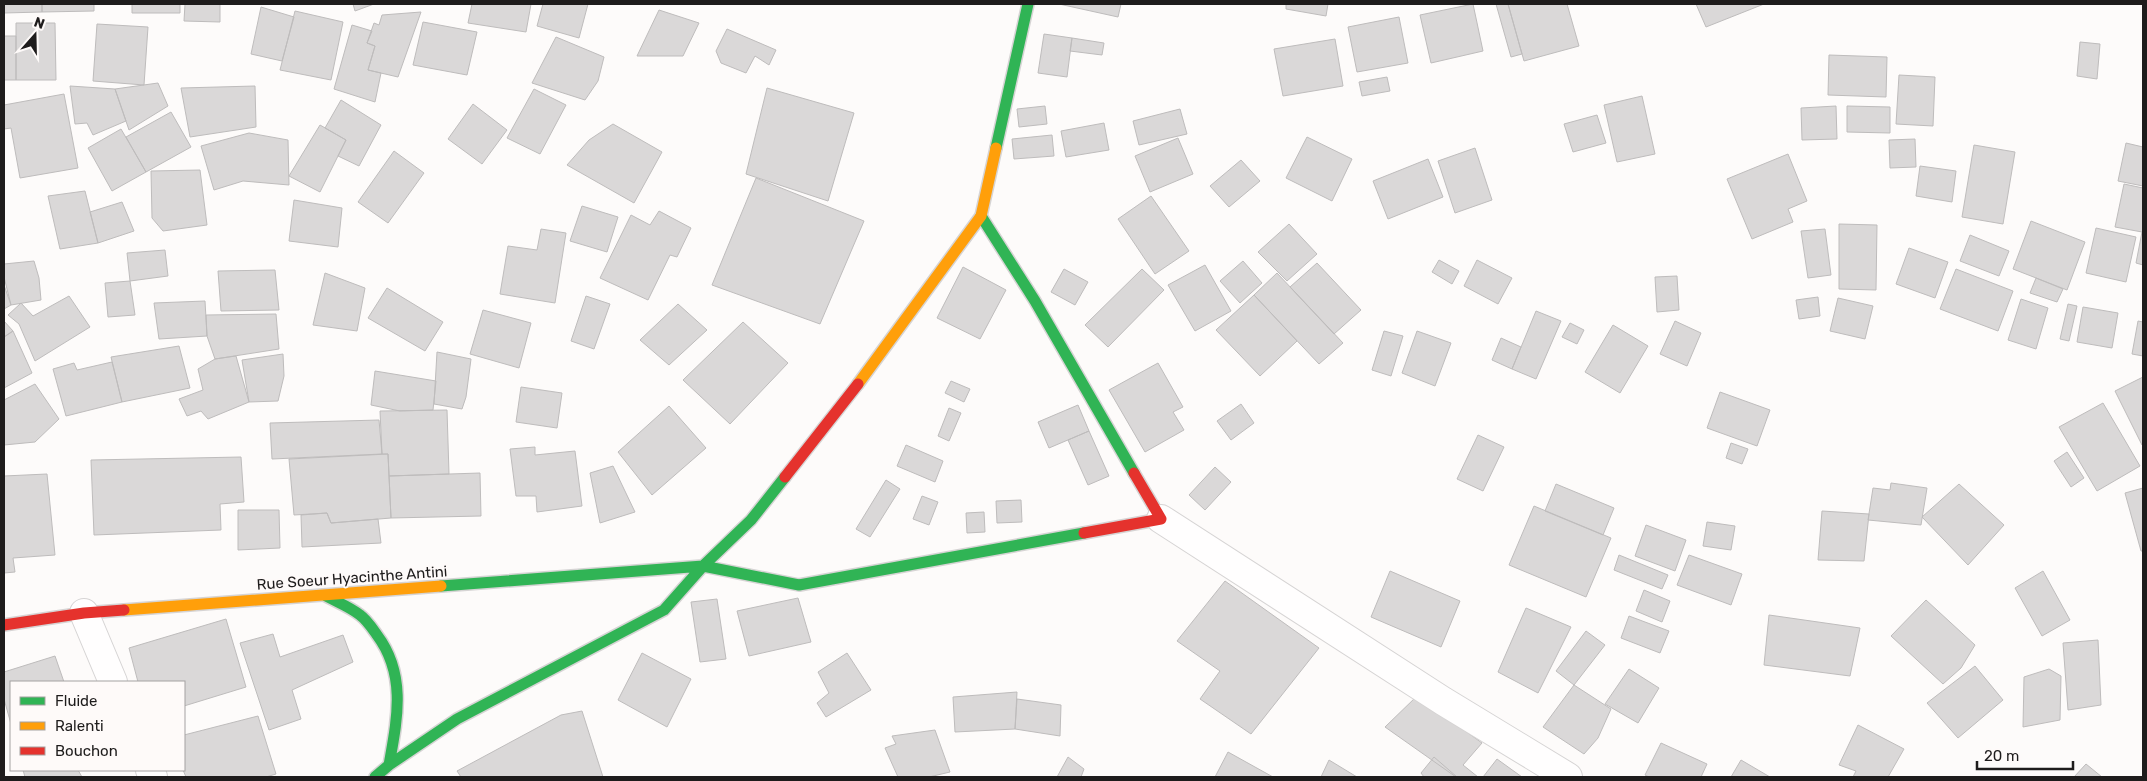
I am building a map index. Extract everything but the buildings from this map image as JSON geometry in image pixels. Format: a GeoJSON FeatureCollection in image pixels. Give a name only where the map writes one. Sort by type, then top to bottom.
{"type":"FeatureCollection","features":[{"type":"Feature","properties":{"kind":"main road"},"geometry":{"type":"LineString","coordinates":[[375,777],[389,765],[457,719],[664,610],[703,566],[751,520],[852,392],[981,216],[1028,4]]}},
{"type":"Feature","properties":{"kind":"main road"},"geometry":{"type":"LineString","coordinates":[[981,216],[1035,301],[1161,519]]}},
{"type":"Feature","properties":{"kind":"main road","name":"Rue Soeur Hyacinthe Antini"},"geometry":{"type":"LineString","coordinates":[[4,625],[84,613],[703,566],[799,585],[1161,519]]}},
{"type":"Feature","properties":{"kind":"main road"},"geometry":{"type":"LineString","coordinates":[[326,596],[361,616],[383,641],[396,671],[399,688],[389,765]]}},
{"type":"Feature","properties":{"kind":"street"},"geometry":{"type":"LineString","coordinates":[[1161,519],[1443,701],[1568,777]]}},
{"type":"Feature","properties":{"kind":"street"},"geometry":{"type":"LineString","coordinates":[[84,613],[113,681]]}},
{"type":"Feature","properties":{"kind":"traffic: fast"},"geometry":{"type":"LineString","coordinates":[[996,148],[1028,4]]}},
{"type":"Feature","properties":{"kind":"traffic: fast"},"geometry":{"type":"LineString","coordinates":[[981,216],[1035,301],[1134,473]]}},
{"type":"Feature","properties":{"kind":"traffic: fast"},"geometry":{"type":"LineString","coordinates":[[375,777],[389,765],[457,719],[664,610],[703,566],[751,520],[785,477]]}},
{"type":"Feature","properties":{"kind":"traffic: fast"},"geometry":{"type":"LineString","coordinates":[[441,586],[703,566],[799,585],[1084,533]]}},
{"type":"Feature","properties":{"kind":"traffic: fast"},"geometry":{"type":"LineString","coordinates":[[326,596],[365,619],[386,650],[393,666],[396,682],[397,715],[389,765]]}},
{"type":"Feature","properties":{"kind":"traffic: slow"},"geometry":{"type":"LineString","coordinates":[[858,384],[981,216],[996,148]]}},
{"type":"Feature","properties":{"kind":"traffic: slow"},"geometry":{"type":"LineString","coordinates":[[124,610],[441,586]]}},
{"type":"Feature","properties":{"kind":"traffic: jam"},"geometry":{"type":"LineString","coordinates":[[785,477],[858,384]]}},
{"type":"Feature","properties":{"kind":"traffic: jam"},"geometry":{"type":"LineString","coordinates":[[1084,533],[1161,519],[1134,473]]}},
{"type":"Feature","properties":{"kind":"traffic: jam"},"geometry":{"type":"LineString","coordinates":[[4,625],[84,613],[124,610]]}}]}
